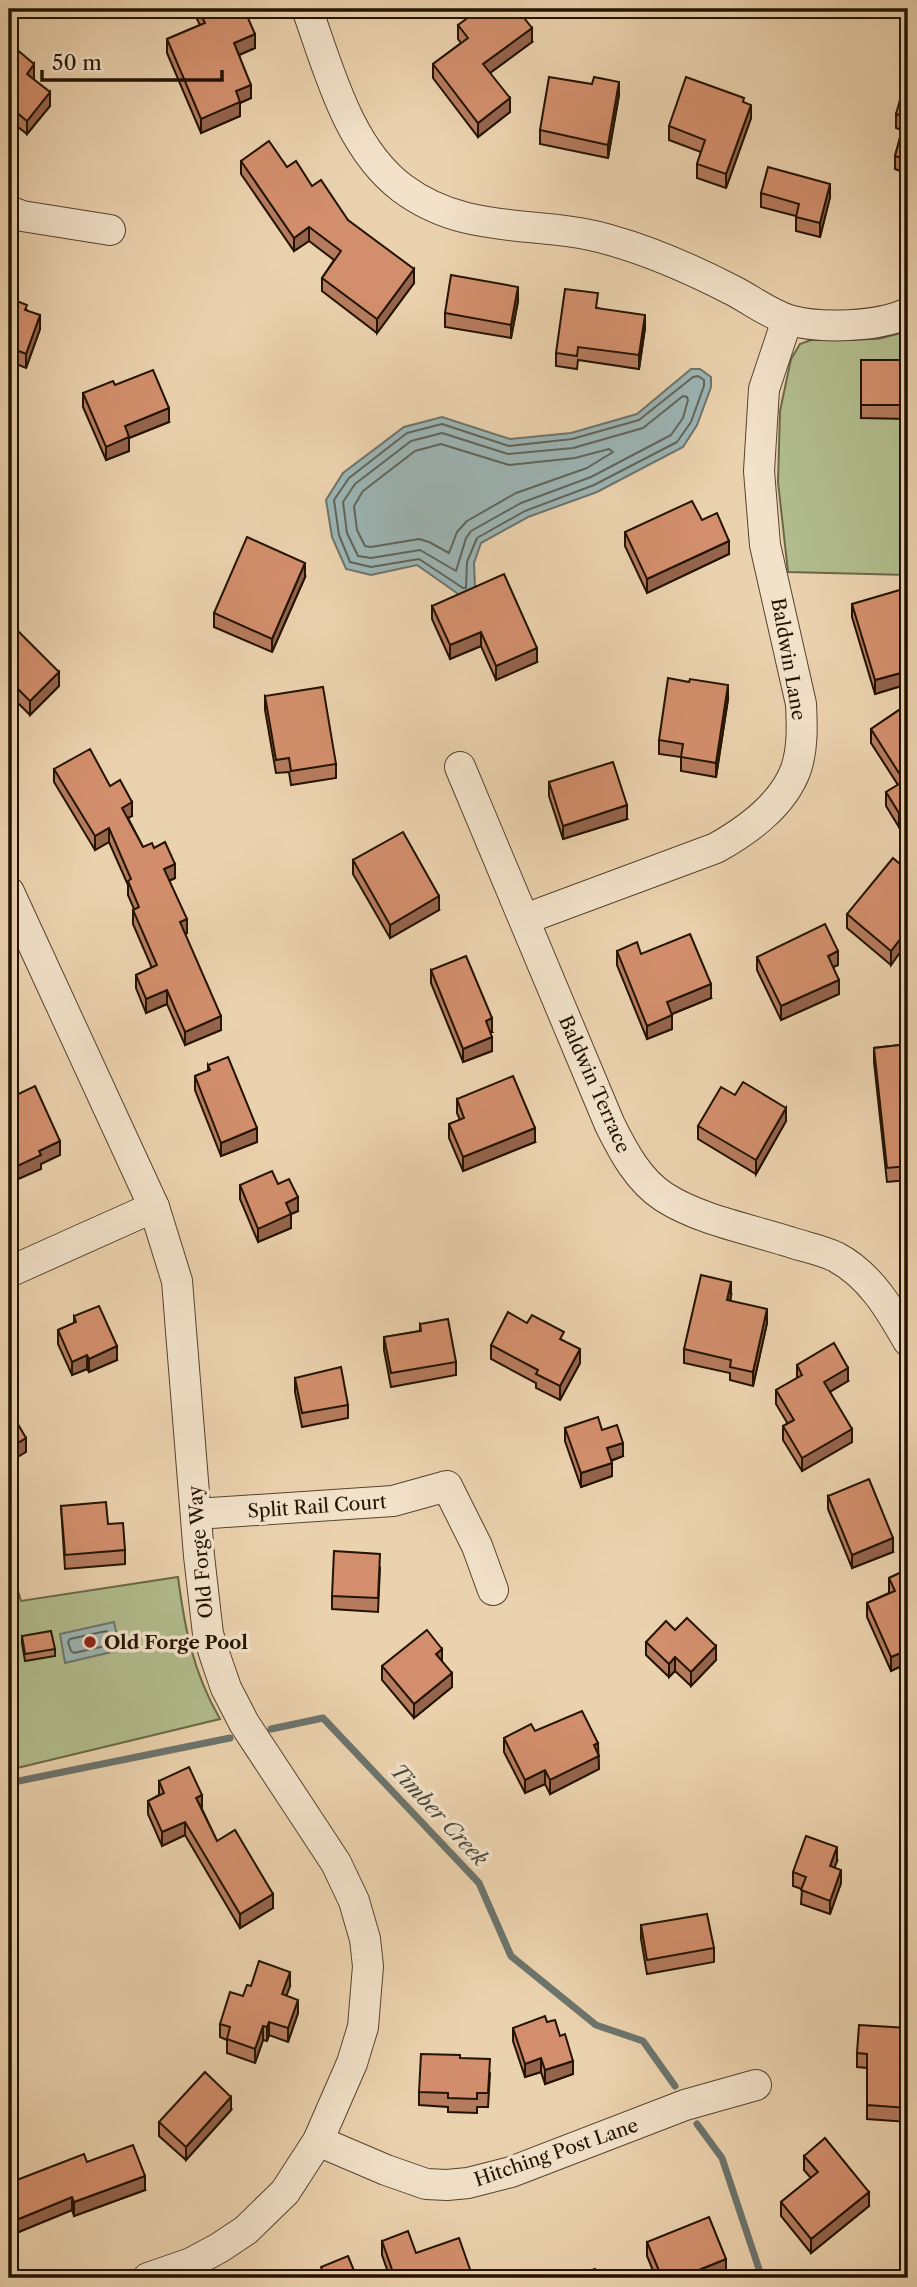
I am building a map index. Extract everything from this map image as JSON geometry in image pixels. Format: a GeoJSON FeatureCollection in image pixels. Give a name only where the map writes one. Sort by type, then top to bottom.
{"type":"FeatureCollection","features":[{"type":"Feature","properties":{"kind":"street"},"geometry":{"type":"LineString","coordinates":[[307,9],[345,116],[371,155],[402,188],[441,210],[492,225],[609,239],[682,265],[788,320],[859,325],[908,313]]}},
{"type":"Feature","properties":{"kind":"street"},"geometry":{"type":"LineString","coordinates":[[9,211],[22,216],[110,230]]}},
{"type":"Feature","properties":{"kind":"street","name":"Baldwin Lane"},"geometry":{"type":"LineString","coordinates":[[525,919],[716,848],[743,833],[767,812],[782,794],[796,770],[802,730],[801,704],[765,545],[759,471],[764,389],[788,320]]}},
{"type":"Feature","properties":{"kind":"street","name":"Baldwin Terrace"},"geometry":{"type":"LineString","coordinates":[[460,766],[610,1125],[622,1150],[636,1170],[662,1196],[693,1211],[836,1257],[870,1282],[908,1341]]}},
{"type":"Feature","properties":{"kind":"street","name":"Old Forge Way"},"geometry":{"type":"LineString","coordinates":[[9,892],[154,1207],[177,1281],[208,1634],[226,1688],[244,1723],[336,1863],[354,1901],[365,1939],[368,1965],[363,2027],[352,2063],[318,2141],[285,2192],[246,2230],[219,2248],[191,2263],[148,2278]]}},
{"type":"Feature","properties":{"kind":"street"},"geometry":{"type":"LineString","coordinates":[[9,1272],[154,1207]]}},
{"type":"Feature","properties":{"kind":"street","name":"Split Rail Court"},"geometry":{"type":"LineString","coordinates":[[197,1514],[393,1502],[447,1486],[477,1546],[493,1590]]}},
{"type":"Feature","properties":{"kind":"street","name":"Hitching Post Lane"},"geometry":{"type":"LineString","coordinates":[[318,2141],[386,2171],[426,2183],[468,2183],[511,2172],[685,2105],[755,2085]]}},
{"type":"Feature","properties":{"kind":"green space"},"geometry":{"type":"Polygon","coordinates":[[[908,331],[908,575],[788,572],[778,482],[780,411],[791,359],[800,344],[811,340],[878,339],[908,331]]]}},
{"type":"Feature","properties":{"kind":"green space"},"geometry":{"type":"Polygon","coordinates":[[[9,1567],[21,1601],[178,1577],[197,1667],[220,1719],[9,1770],[9,1567]]]}},
{"type":"Feature","properties":{"kind":"water"},"geometry":{"type":"Polygon","coordinates":[[[691,369],[700,369],[711,377],[711,387],[697,425],[683,447],[597,492],[528,517],[481,543],[474,563],[475,587],[464,598],[417,565],[371,575],[346,569],[332,537],[326,500],[343,473],[404,427],[442,417],[510,439],[571,433],[637,414],[691,369]]]}},
{"type":"Feature","properties":{"kind":"water","name":"Old Forge Pool"},"geometry":{"type":"Polygon","coordinates":[[[114,1622],[120,1650],[65,1663],[60,1634],[114,1622]]]}},
{"type":"Feature","properties":{"kind":"building"},"geometry":{"type":"Polygon","coordinates":[[[198,9],[244,9],[255,34],[234,43],[251,85],[236,91],[240,102],[201,119],[167,39],[205,23],[198,9]]]}},
{"type":"Feature","properties":{"kind":"building"},"geometry":{"type":"Polygon","coordinates":[[[480,9],[517,9],[532,28],[483,64],[510,98],[478,123],[433,64],[468,38],[458,25],[480,9]]]}},
{"type":"Feature","properties":{"kind":"building"},"geometry":{"type":"Polygon","coordinates":[[[15,48],[34,64],[27,74],[50,92],[27,121],[9,106],[9,56],[15,48]]]}},
{"type":"Feature","properties":{"kind":"building"},"geometry":{"type":"Polygon","coordinates":[[[549,77],[592,84],[594,77],[619,82],[608,145],[540,130],[549,77]]]}},
{"type":"Feature","properties":{"kind":"building"},"geometry":{"type":"Polygon","coordinates":[[[686,77],[744,98],[743,102],[751,105],[726,174],[697,164],[705,140],[669,126],[686,77]]]}},
{"type":"Feature","properties":{"kind":"building"},"geometry":{"type":"Polygon","coordinates":[[[904,86],[908,88],[908,160],[895,156],[906,117],[896,114],[904,86]]]}},
{"type":"Feature","properties":{"kind":"building"},"geometry":{"type":"Polygon","coordinates":[[[269,141],[287,167],[296,161],[312,186],[321,180],[348,220],[414,269],[377,319],[322,278],[341,251],[309,227],[294,238],[241,161],[269,141]]]}},
{"type":"Feature","properties":{"kind":"building"},"geometry":{"type":"Polygon","coordinates":[[[768,167],[830,184],[820,223],[796,217],[799,204],[761,193],[768,167]]]}},
{"type":"Feature","properties":{"kind":"building"},"geometry":{"type":"Polygon","coordinates":[[[451,275],[518,287],[511,325],[445,313],[451,275]]]}},
{"type":"Feature","properties":{"kind":"building"},"geometry":{"type":"Polygon","coordinates":[[[565,289],[598,293],[596,308],[645,315],[639,355],[578,347],[577,356],[556,353],[565,289]]]}},
{"type":"Feature","properties":{"kind":"building"},"geometry":{"type":"Polygon","coordinates":[[[9,298],[27,305],[25,310],[40,315],[26,354],[9,347],[9,298]]]}},
{"type":"Feature","properties":{"kind":"building"},"geometry":{"type":"Polygon","coordinates":[[[861,360],[908,360],[908,405],[861,405],[861,360]]]}},
{"type":"Feature","properties":{"kind":"building"},"geometry":{"type":"Polygon","coordinates":[[[153,370],[169,408],[125,426],[129,437],[106,447],[83,393],[113,381],[115,385],[153,370]]]}},
{"type":"Feature","properties":{"kind":"building"},"geometry":{"type":"Polygon","coordinates":[[[692,501],[702,520],[717,513],[729,541],[647,579],[625,532],[692,501]]]}},
{"type":"Feature","properties":{"kind":"building"},"geometry":{"type":"Polygon","coordinates":[[[247,537],[305,563],[272,639],[214,613],[247,537]]]}},
{"type":"Feature","properties":{"kind":"building"},"geometry":{"type":"Polygon","coordinates":[[[504,574],[537,648],[496,666],[481,632],[450,645],[432,606],[504,574]]]}},
{"type":"Feature","properties":{"kind":"building"},"geometry":{"type":"Polygon","coordinates":[[[903,589],[908,608],[908,671],[875,680],[852,604],[903,589]]]}},
{"type":"Feature","properties":{"kind":"building"},"geometry":{"type":"Polygon","coordinates":[[[9,622],[59,672],[30,701],[9,680],[9,622]]]}},
{"type":"Feature","properties":{"kind":"building"},"geometry":{"type":"Polygon","coordinates":[[[668,678],[728,685],[716,763],[681,757],[683,744],[659,740],[668,678]]]}},
{"type":"Feature","properties":{"kind":"building"},"geometry":{"type":"Polygon","coordinates":[[[323,687],[336,764],[291,771],[289,758],[276,760],[265,696],[323,687]]]}},
{"type":"Feature","properties":{"kind":"building"},"geometry":{"type":"Polygon","coordinates":[[[908,704],[908,807],[899,813],[886,792],[904,781],[871,729],[908,704]]]}},
{"type":"Feature","properties":{"kind":"building"},"geometry":{"type":"Polygon","coordinates":[[[90,749],[110,786],[120,780],[132,802],[122,808],[143,847],[152,843],[154,848],[165,842],[175,864],[164,869],[187,919],[180,922],[221,1016],[185,1032],[167,990],[146,999],[136,975],[157,965],[133,910],[139,907],[128,881],[131,879],[109,828],[95,836],[54,769],[90,749]]]}},
{"type":"Feature","properties":{"kind":"building"},"geometry":{"type":"Polygon","coordinates":[[[613,762],[627,805],[563,826],[549,782],[613,762]]]}},
{"type":"Feature","properties":{"kind":"building"},"geometry":{"type":"Polygon","coordinates":[[[403,832],[439,896],[390,925],[353,860],[403,832]]]}},
{"type":"Feature","properties":{"kind":"building"},"geometry":{"type":"Polygon","coordinates":[[[893,858],[908,871],[908,943],[901,938],[891,951],[847,914],[893,858]]]}},
{"type":"Feature","properties":{"kind":"building"},"geometry":{"type":"Polygon","coordinates":[[[825,924],[838,951],[828,956],[839,980],[781,1006],[757,957],[825,924]]]}},
{"type":"Feature","properties":{"kind":"building"},"geometry":{"type":"Polygon","coordinates":[[[690,934],[711,984],[667,1002],[672,1015],[647,1026],[617,951],[637,942],[641,954],[690,934]]]}},
{"type":"Feature","properties":{"kind":"building"},"geometry":{"type":"Polygon","coordinates":[[[466,956],[492,1018],[486,1021],[492,1037],[463,1049],[431,970],[466,956]]]}},
{"type":"Feature","properties":{"kind":"building"},"geometry":{"type":"Polygon","coordinates":[[[908,1044],[908,1166],[887,1168],[874,1048],[908,1044]]]}},
{"type":"Feature","properties":{"kind":"building"},"geometry":{"type":"Polygon","coordinates":[[[228,1057],[257,1128],[221,1143],[195,1076],[210,1070],[208,1065],[228,1057]]]}},
{"type":"Feature","properties":{"kind":"building"},"geometry":{"type":"Polygon","coordinates":[[[513,1076],[535,1128],[463,1157],[449,1124],[464,1118],[457,1099],[513,1076]]]}},
{"type":"Feature","properties":{"kind":"building"},"geometry":{"type":"Polygon","coordinates":[[[743,1082],[786,1108],[756,1160],[698,1126],[721,1087],[735,1095],[743,1082]]]}},
{"type":"Feature","properties":{"kind":"building"},"geometry":{"type":"Polygon","coordinates":[[[35,1086],[60,1141],[39,1151],[41,1155],[13,1168],[16,1177],[9,1180],[9,1108],[14,1106],[10,1098],[35,1086]]]}},
{"type":"Feature","properties":{"kind":"building"},"geometry":{"type":"Polygon","coordinates":[[[272,1171],[278,1184],[289,1179],[298,1197],[286,1203],[291,1214],[258,1229],[240,1185],[272,1171]]]}},
{"type":"Feature","properties":{"kind":"building"},"geometry":{"type":"Polygon","coordinates":[[[701,1275],[731,1282],[727,1300],[767,1309],[753,1372],[730,1367],[731,1360],[684,1349],[701,1275]]]}},
{"type":"Feature","properties":{"kind":"building"},"geometry":{"type":"Polygon","coordinates":[[[99,1306],[117,1346],[89,1359],[87,1355],[72,1362],[58,1330],[76,1322],[74,1316],[99,1306]]]}},
{"type":"Feature","properties":{"kind":"building"},"geometry":{"type":"Polygon","coordinates":[[[508,1312],[527,1323],[532,1315],[564,1332],[560,1339],[580,1349],[560,1386],[536,1374],[538,1370],[491,1345],[508,1312]]]}},
{"type":"Feature","properties":{"kind":"building"},"geometry":{"type":"Polygon","coordinates":[[[448,1319],[456,1362],[391,1373],[384,1337],[421,1331],[420,1324],[448,1319]]]}},
{"type":"Feature","properties":{"kind":"building"},"geometry":{"type":"Polygon","coordinates":[[[834,1343],[848,1368],[824,1382],[852,1429],[802,1458],[783,1426],[794,1420],[776,1390],[802,1375],[797,1365],[834,1343]]]}},
{"type":"Feature","properties":{"kind":"building"},"geometry":{"type":"Polygon","coordinates":[[[341,1367],[348,1405],[302,1413],[295,1378],[341,1367]]]}},
{"type":"Feature","properties":{"kind":"building"},"geometry":{"type":"Polygon","coordinates":[[[9,1409],[26,1438],[9,1448],[9,1409]]]}},
{"type":"Feature","properties":{"kind":"building"},"geometry":{"type":"Polygon","coordinates":[[[598,1417],[602,1430],[617,1425],[623,1443],[607,1448],[612,1463],[581,1473],[565,1428],[598,1417]]]}},
{"type":"Feature","properties":{"kind":"building"},"geometry":{"type":"Polygon","coordinates":[[[869,1479],[893,1538],[852,1555],[828,1496],[869,1479]]]}},
{"type":"Feature","properties":{"kind":"building"},"geometry":{"type":"Polygon","coordinates":[[[106,1502],[108,1524],[123,1523],[125,1550],[65,1555],[61,1506],[106,1502]]]}},
{"type":"Feature","properties":{"kind":"building"},"geometry":{"type":"Polygon","coordinates":[[[334,1551],[380,1554],[378,1598],[332,1596],[334,1551]]]}},
{"type":"Feature","properties":{"kind":"building"},"geometry":{"type":"Polygon","coordinates":[[[908,1569],[908,1650],[891,1657],[867,1603],[895,1591],[889,1578],[908,1569]]]}},
{"type":"Feature","properties":{"kind":"building"},"geometry":{"type":"Polygon","coordinates":[[[687,1618],[716,1646],[691,1672],[675,1657],[669,1664],[646,1642],[666,1621],[675,1630],[687,1618]]]}},
{"type":"Feature","properties":{"kind":"building"},"geometry":{"type":"Polygon","coordinates":[[[427,1630],[442,1649],[436,1654],[452,1673],[414,1704],[382,1666],[427,1630]]]}},
{"type":"Feature","properties":{"kind":"building"},"geometry":{"type":"Polygon","coordinates":[[[51,1631],[55,1649],[25,1654],[22,1636],[51,1631]]]}},
{"type":"Feature","properties":{"kind":"building"},"geometry":{"type":"Polygon","coordinates":[[[582,1711],[598,1743],[594,1745],[599,1756],[550,1780],[545,1770],[525,1780],[504,1738],[531,1724],[535,1731],[582,1711]]]}},
{"type":"Feature","properties":{"kind":"building"},"geometry":{"type":"Polygon","coordinates":[[[189,1767],[202,1795],[196,1798],[217,1841],[235,1830],[273,1894],[240,1914],[185,1822],[162,1832],[148,1801],[164,1793],[159,1781],[189,1767]]]}},
{"type":"Feature","properties":{"kind":"building"},"geometry":{"type":"Polygon","coordinates":[[[806,1836],[837,1847],[830,1866],[841,1870],[830,1901],[801,1890],[806,1877],[793,1872],[806,1836]]]}},
{"type":"Feature","properties":{"kind":"building"},"geometry":{"type":"Polygon","coordinates":[[[707,1914],[714,1948],[647,1960],[641,1925],[707,1914]]]}},
{"type":"Feature","properties":{"kind":"building"},"geometry":{"type":"Polygon","coordinates":[[[259,1961],[290,1972],[282,1994],[298,2000],[288,2028],[269,2022],[267,2027],[263,2026],[255,2049],[227,2039],[230,2027],[220,2024],[230,1992],[243,1996],[247,1985],[251,1986],[259,1961]]]}},
{"type":"Feature","properties":{"kind":"building"},"geometry":{"type":"Polygon","coordinates":[[[545,2016],[547,2022],[555,2020],[560,2036],[565,2034],[573,2061],[545,2070],[541,2058],[525,2064],[513,2028],[545,2016]]]}},
{"type":"Feature","properties":{"kind":"building"},"geometry":{"type":"Polygon","coordinates":[[[859,2025],[907,2028],[903,2080],[908,2080],[908,2108],[867,2105],[867,2054],[857,2053],[859,2025]]]}},
{"type":"Feature","properties":{"kind":"building"},"geometry":{"type":"Polygon","coordinates":[[[421,2054],[490,2059],[488,2093],[477,2093],[477,2099],[448,2098],[448,2093],[419,2092],[421,2054]]]}},
{"type":"Feature","properties":{"kind":"building"},"geometry":{"type":"Polygon","coordinates":[[[205,2072],[231,2097],[186,2147],[159,2122],[205,2072]]]}},
{"type":"Feature","properties":{"kind":"building"},"geometry":{"type":"Polygon","coordinates":[[[908,2127],[908,2159],[904,2159],[908,2127]]]}},
{"type":"Feature","properties":{"kind":"building"},"geometry":{"type":"Polygon","coordinates":[[[825,2138],[869,2192],[811,2239],[781,2202],[818,2172],[804,2156],[825,2138]]]}},
{"type":"Feature","properties":{"kind":"building"},"geometry":{"type":"Polygon","coordinates":[[[133,2145],[145,2176],[74,2202],[72,2197],[9,2223],[9,2183],[84,2154],[87,2162],[133,2145]]]}},
{"type":"Feature","properties":{"kind":"building"},"geometry":{"type":"Polygon","coordinates":[[[709,2217],[726,2259],[679,2278],[662,2278],[647,2242],[709,2217]]]}},
{"type":"Feature","properties":{"kind":"building"},"geometry":{"type":"Polygon","coordinates":[[[408,2231],[416,2253],[459,2238],[472,2275],[463,2278],[395,2278],[382,2241],[408,2231]]]}},
{"type":"Feature","properties":{"kind":"building"},"geometry":{"type":"Polygon","coordinates":[[[348,2256],[357,2278],[309,2278],[322,2270],[321,2267],[348,2256]]]}},
{"type":"Feature","properties":{"kind":"building"},"geometry":{"type":"Polygon","coordinates":[[[595,2269],[598,2278],[568,2278],[595,2269]]]}},
{"type":"Feature","properties":{"kind":"waterway","name":"Timber Creek"},"geometry":{"type":"LineString","coordinates":[[271,1729],[323,1718],[479,1883],[511,1956],[596,2025],[643,2041],[675,2086]]}},
{"type":"Feature","properties":{"kind":"waterway","name":"Timber Creek"},"geometry":{"type":"LineString","coordinates":[[9,1783],[230,1738]]}},
{"type":"Feature","properties":{"kind":"waterway","name":"Timber Creek"},"geometry":{"type":"LineString","coordinates":[[697,2124],[722,2158],[762,2278]]}},
{"type":"Feature","properties":{"kind":"place","name":"Old Forge Pool"},"geometry":{"type":"Point","coordinates":[90,1642]}}]}
